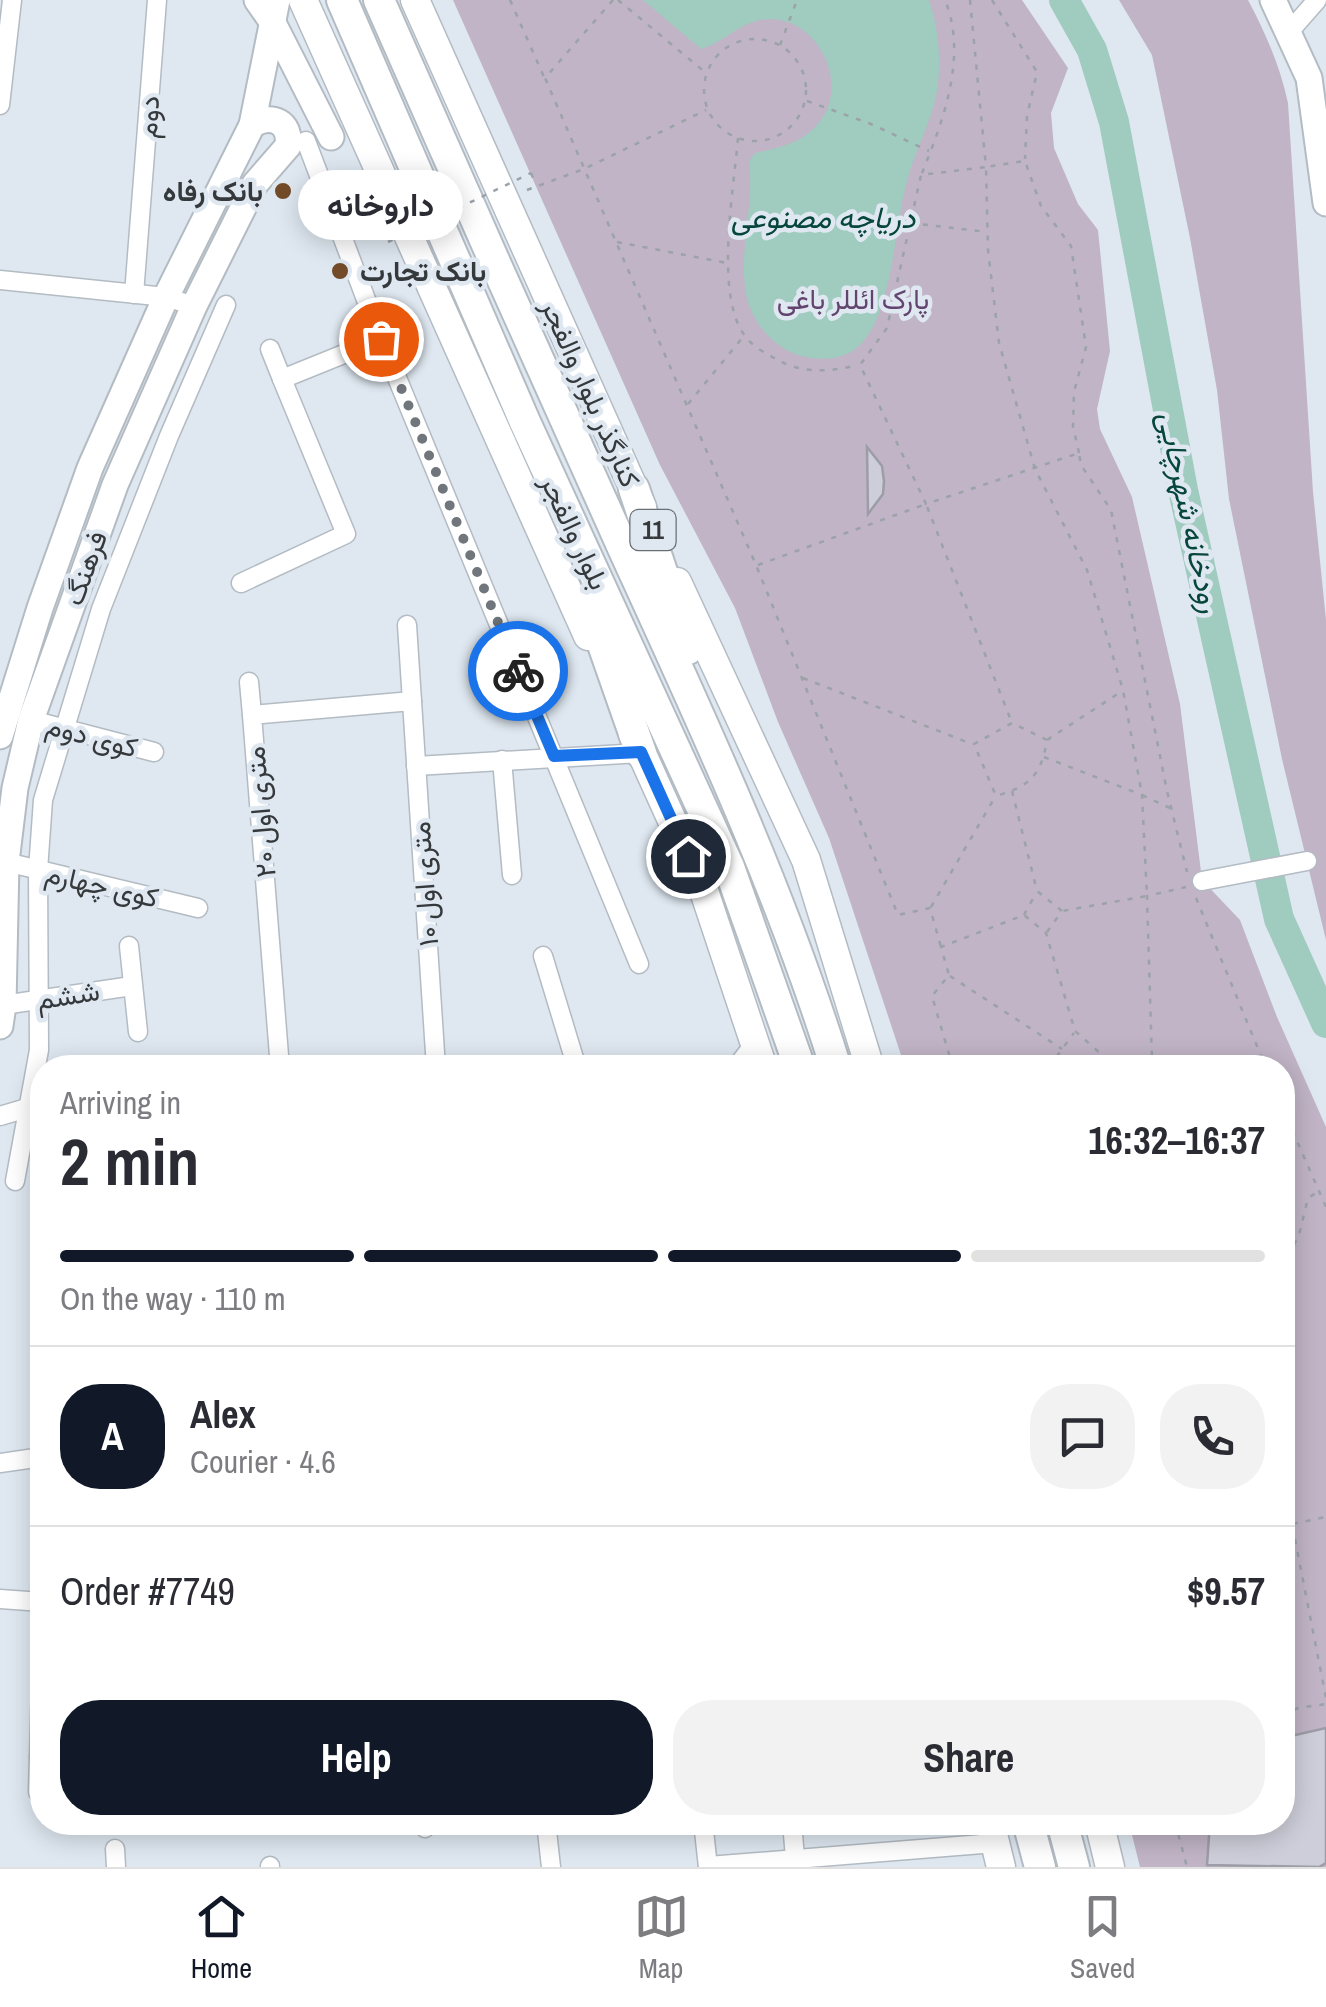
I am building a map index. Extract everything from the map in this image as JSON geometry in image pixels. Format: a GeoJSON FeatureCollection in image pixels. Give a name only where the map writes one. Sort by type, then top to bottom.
{"type":"FeatureCollection","features":[{"type":"Feature","properties":{"kind":"highway","name":"بلوار والفجر"},"geometry":{"type":"LineString","coordinates":[[342,0],[525,422],[728,867],[795,1055]]}},
{"type":"Feature","properties":{"kind":"highway","name":"بلوار والفجر"},"geometry":{"type":"LineString","coordinates":[[379,0],[744,813],[832,1055]]}},
{"type":"Feature","properties":{"kind":"highway"},"geometry":{"type":"LineString","coordinates":[[525,422],[641,752]]}},
{"type":"Feature","properties":{"kind":"highway"},"geometry":{"type":"LineString","coordinates":[[634,489],[744,813]]}},
{"type":"Feature","properties":{"kind":"highway"},"geometry":{"type":"LineString","coordinates":[[1031,1835],[1040,1867]]}},
{"type":"Feature","properties":{"kind":"highway"},"geometry":{"type":"LineString","coordinates":[[1065,1835],[1074,1867]]}},
{"type":"Feature","properties":{"kind":"main road"},"geometry":{"type":"LineString","coordinates":[[304,0],[704,891],[760,1055]]}},
{"type":"Feature","properties":{"kind":"main road","name":"کنارگذر بلوار والفجر"},"geometry":{"type":"LineString","coordinates":[[414,0],[806,860],[866,1055]]}},
{"type":"Feature","properties":{"kind":"main road"},"geometry":{"type":"LineString","coordinates":[[1101,1835],[1110,1867]]}},
{"type":"Feature","properties":{"kind":"street"},"geometry":{"type":"LineString","coordinates":[[0,105],[12,0]]}},
{"type":"Feature","properties":{"kind":"street","name":"دوم"},"geometry":{"type":"LineString","coordinates":[[134,294],[157,0]]}},
{"type":"Feature","properties":{"kind":"street"},"geometry":{"type":"LineString","coordinates":[[257,0],[275,11],[308,141],[381,339],[639,964]]}},
{"type":"Feature","properties":{"kind":"street"},"geometry":{"type":"LineString","coordinates":[[1273,0],[1308,78],[1326,203]]}},
{"type":"Feature","properties":{"kind":"street"},"geometry":{"type":"LineString","coordinates":[[1289,32],[1317,0]]}},
{"type":"Feature","properties":{"kind":"street","name":"فرهنگ"},"geometry":{"type":"LineString","coordinates":[[0,736],[90,468],[166,297],[252,125],[275,11]]}},
{"type":"Feature","properties":{"kind":"street"},"geometry":{"type":"LineString","coordinates":[[252,125],[276,119],[289,136],[308,141],[349,137],[370,151]]}},
{"type":"Feature","properties":{"kind":"street","name":"فرهنگ"},"geometry":{"type":"LineString","coordinates":[[2,1016],[6,862],[14,788],[31,720],[115,485],[194,306],[255,184],[308,141]]}},
{"type":"Feature","properties":{"kind":"street"},"geometry":{"type":"LineString","coordinates":[[0,280],[166,297],[194,306]]}},
{"type":"Feature","properties":{"kind":"street"},"geometry":{"type":"LineString","coordinates":[[39,1055],[38,870],[43,800],[100,609],[226,305]]}},
{"type":"Feature","properties":{"kind":"street"},"geometry":{"type":"LineString","coordinates":[[282,379],[381,339]]}},
{"type":"Feature","properties":{"kind":"street"},"geometry":{"type":"LineString","coordinates":[[241,583],[346,534],[270,349]]}},
{"type":"Feature","properties":{"kind":"street","name":"۱۰ متری اول"},"geometry":{"type":"LineString","coordinates":[[407,626],[435,1055]]}},
{"type":"Feature","properties":{"kind":"street"},"geometry":{"type":"LineString","coordinates":[[250,682],[252,715]]}},
{"type":"Feature","properties":{"kind":"street","name":"۲۰ متری اول"},"geometry":{"type":"LineString","coordinates":[[279,1055],[252,715],[412,701]]}},
{"type":"Feature","properties":{"kind":"street","name":"کوی دوم"},"geometry":{"type":"LineString","coordinates":[[31,720],[154,752]]}},
{"type":"Feature","properties":{"kind":"street"},"geometry":{"type":"LineString","coordinates":[[416,766],[641,752]]}},
{"type":"Feature","properties":{"kind":"street"},"geometry":{"type":"LineString","coordinates":[[502,760],[512,875]]}},
{"type":"Feature","properties":{"kind":"street"},"geometry":{"type":"LineString","coordinates":[[1197,883],[1307,861]]}},
{"type":"Feature","properties":{"kind":"street","name":"کوی چهارم"},"geometry":{"type":"LineString","coordinates":[[6,862],[198,908]]}},
{"type":"Feature","properties":{"kind":"street"},"geometry":{"type":"LineString","coordinates":[[129,946],[138,1032]]}},
{"type":"Feature","properties":{"kind":"street"},"geometry":{"type":"LineString","coordinates":[[543,956],[573,1055]]}},
{"type":"Feature","properties":{"kind":"street","name":"ششم"},"geometry":{"type":"LineString","coordinates":[[2,1016],[40,1000],[132,986]]}},
{"type":"Feature","properties":{"kind":"street"},"geometry":{"type":"LineString","coordinates":[[0,1116],[30,1107]]}},
{"type":"Feature","properties":{"kind":"street"},"geometry":{"type":"LineString","coordinates":[[16,1180],[30,1130]]}},
{"type":"Feature","properties":{"kind":"street"},"geometry":{"type":"LineString","coordinates":[[0,1464],[30,1459]]}},
{"type":"Feature","properties":{"kind":"street"},"geometry":{"type":"LineString","coordinates":[[0,1599],[30,1601]]}},
{"type":"Feature","properties":{"kind":"street"},"geometry":{"type":"LineString","coordinates":[[547,1835],[550,1867]]}},
{"type":"Feature","properties":{"kind":"street"},"geometry":{"type":"LineString","coordinates":[[705,1835],[708,1866],[995,1844]]}},
{"type":"Feature","properties":{"kind":"street"},"geometry":{"type":"LineString","coordinates":[[793,1835],[795,1858]]}},
{"type":"Feature","properties":{"kind":"lane"},"geometry":{"type":"LineString","coordinates":[[739,1055],[754,1035]]}},
{"type":"Feature","properties":{"kind":"path"},"geometry":{"type":"LineString","coordinates":[[510,0],[756,565],[898,915],[930,908]]}},
{"type":"Feature","properties":{"kind":"path"},"geometry":{"type":"LineString","coordinates":[[544,78],[616,0],[706,73]]}},
{"type":"Feature","properties":{"kind":"path"},"geometry":{"type":"LineString","coordinates":[[780,46],[797,0]]}},
{"type":"Feature","properties":{"kind":"path"},"geometry":{"type":"LineString","coordinates":[[738,138],[727,282],[734,315],[744,336],[774,358],[803,370],[834,372],[860,365],[887,328],[922,174],[949,97],[951,25],[945,0]]}},
{"type":"Feature","properties":{"kind":"path"},"geometry":{"type":"LineString","coordinates":[[970,0],[999,343],[1035,468],[1087,570],[1123,690],[1142,795],[1152,1055]]}},
{"type":"Feature","properties":{"kind":"path"},"geometry":{"type":"LineString","coordinates":[[992,0],[1037,72],[1028,116],[1026,161],[1041,206],[1071,246],[1086,347],[1074,392],[1073,426],[1081,465],[1111,510],[1171,808],[1261,1055]]}},
{"type":"Feature","properties":{"kind":"path"},"geometry":{"type":"LineString","coordinates":[[767,40],[780,46],[801,67],[805,100],[793,124],[782,134],[753,141],[738,138],[715,122],[708,110],[706,73],[713,60],[737,42],[767,40]]}},
{"type":"Feature","properties":{"kind":"path"},"geometry":{"type":"LineString","coordinates":[[805,100],[931,152]]}},
{"type":"Feature","properties":{"kind":"path"},"geometry":{"type":"LineString","coordinates":[[382,179],[348,193],[388,242],[531,173],[536,184],[584,169],[708,110]]}},
{"type":"Feature","properties":{"kind":"path"},"geometry":{"type":"LineString","coordinates":[[922,174],[1026,161]]}},
{"type":"Feature","properties":{"kind":"path"},"geometry":{"type":"LineString","coordinates":[[910,224],[988,232]]}},
{"type":"Feature","properties":{"kind":"path"},"geometry":{"type":"LineString","coordinates":[[616,242],[728,263]]}},
{"type":"Feature","properties":{"kind":"path"},"geometry":{"type":"LineString","coordinates":[[687,406],[744,336]]}},
{"type":"Feature","properties":{"kind":"path"},"geometry":{"type":"LineString","coordinates":[[860,365],[926,504],[1012,723],[1047,740]]}},
{"type":"Feature","properties":{"kind":"path"},"geometry":{"type":"LineString","coordinates":[[756,565],[1079,453]]}},
{"type":"Feature","properties":{"kind":"path"},"geometry":{"type":"LineString","coordinates":[[803,678],[974,744],[996,796]]}},
{"type":"Feature","properties":{"kind":"path"},"geometry":{"type":"LineString","coordinates":[[1062,1049],[949,976],[930,908],[996,796],[1020,788],[1042,767],[1047,740],[1123,690]]}},
{"type":"Feature","properties":{"kind":"path"},"geometry":{"type":"LineString","coordinates":[[974,744],[1012,723]]}},
{"type":"Feature","properties":{"kind":"path"},"geometry":{"type":"LineString","coordinates":[[1044,757],[1171,808]]}},
{"type":"Feature","properties":{"kind":"path"},"geometry":{"type":"LineString","coordinates":[[1012,792],[1037,891],[1062,911]]}},
{"type":"Feature","properties":{"kind":"path"},"geometry":{"type":"LineString","coordinates":[[1046,933],[1062,911],[1197,883]]}},
{"type":"Feature","properties":{"kind":"path"},"geometry":{"type":"LineString","coordinates":[[941,947],[1024,915],[1037,891]]}},
{"type":"Feature","properties":{"kind":"path"},"geometry":{"type":"LineString","coordinates":[[1024,915],[1046,933],[1075,1032],[1103,1055]]}},
{"type":"Feature","properties":{"kind":"path"},"geometry":{"type":"LineString","coordinates":[[949,976],[932,996],[949,1055]]}},
{"type":"Feature","properties":{"kind":"path"},"geometry":{"type":"LineString","coordinates":[[1058,1055],[1075,1032]]}},
{"type":"Feature","properties":{"kind":"path"},"geometry":{"type":"LineString","coordinates":[[1295,1137],[1326,1207]]}},
{"type":"Feature","properties":{"kind":"path"},"geometry":{"type":"LineString","coordinates":[[1295,1243],[1308,1198],[1318,1192]]}},
{"type":"Feature","properties":{"kind":"path"},"geometry":{"type":"LineString","coordinates":[[1295,1523],[1326,1517]]}},
{"type":"Feature","properties":{"kind":"path"},"geometry":{"type":"LineString","coordinates":[[1295,1540],[1326,1701],[1295,1709]]}},
{"type":"Feature","properties":{"kind":"path"},"geometry":{"type":"LineString","coordinates":[[1178,1835],[1188,1866]]}},
{"type":"Feature","properties":{"kind":"green space","name":"پارک ائللر باغی"},"geometry":{"type":"Polygon","coordinates":[[[453,0],[1022,0],[1068,68],[1051,113],[1054,148],[1078,204],[1098,230],[1110,351],[1097,409],[1100,429],[1132,497],[1180,704],[1202,880],[1240,920],[1294,1055],[901,1055],[829,838],[778,722],[735,608],[660,465],[453,0]]]}},
{"type":"Feature","properties":{"kind":"green space"},"geometry":{"type":"Polygon","coordinates":[[[1119,0],[1248,0],[1272,50],[1288,103],[1313,492],[1326,620],[1326,940],[1282,759],[1229,499],[1217,390],[1152,55],[1119,0]]]}},
{"type":"Feature","properties":{"kind":"green space","name":"پارک ائللر باغی"},"geometry":{"type":"Polygon","coordinates":[[[1295,1057],[1326,1127],[1326,1867],[1140,1867],[1132,1835],[1295,1835],[1295,1057]]]}},
{"type":"Feature","properties":{"kind":"water","name":"دریاچه مصنوعی"},"geometry":{"type":"Polygon","coordinates":[[[643,0],[929,0],[939,51],[935,99],[906,185],[886,291],[871,330],[853,351],[820,359],[787,350],[759,324],[744,281],[749,161],[755,153],[796,141],[817,125],[827,110],[831,93],[826,59],[804,31],[772,19],[752,22],[701,49],[643,0]]]}},
{"type":"Feature","properties":{"kind":"building"},"geometry":{"type":"Polygon","coordinates":[[[867,447],[882,466],[884,481],[883,494],[868,514],[867,447]]]}},
{"type":"Feature","properties":{"kind":"building"},"geometry":{"type":"Polygon","coordinates":[[[1326,1728],[1326,1863],[1319,1867],[1207,1865],[1209,1835],[1295,1835],[1295,1735],[1326,1728]]]}},
{"type":"Feature","properties":{"kind":"waterway","name":"رودخانه شهرچایی"},"geometry":{"type":"LineString","coordinates":[[1064,0],[1092,50],[1114,122],[1183,490],[1279,919],[1326,1023]]}},
{"type":"Feature","properties":{"kind":"way so far"},"geometry":{"type":"LineString","coordinates":[[381,339],[518,671]]}},
{"type":"Feature","properties":{"kind":"place","name":"بانک رفاه"},"geometry":{"type":"Point","coordinates":[283,191]}},
{"type":"Feature","properties":{"kind":"place","name":"بانک تجارت"},"geometry":{"type":"Point","coordinates":[340,271]}},
{"type":"Feature","properties":{"kind":"place","name":"داروخانه"},"geometry":{"type":"Point","coordinates":[381,339]}},
{"type":"Feature","properties":{"kind":"route"},"geometry":{"type":"LineString","coordinates":[[518,671],[554,756],[641,752],[688,856]]}}]}
